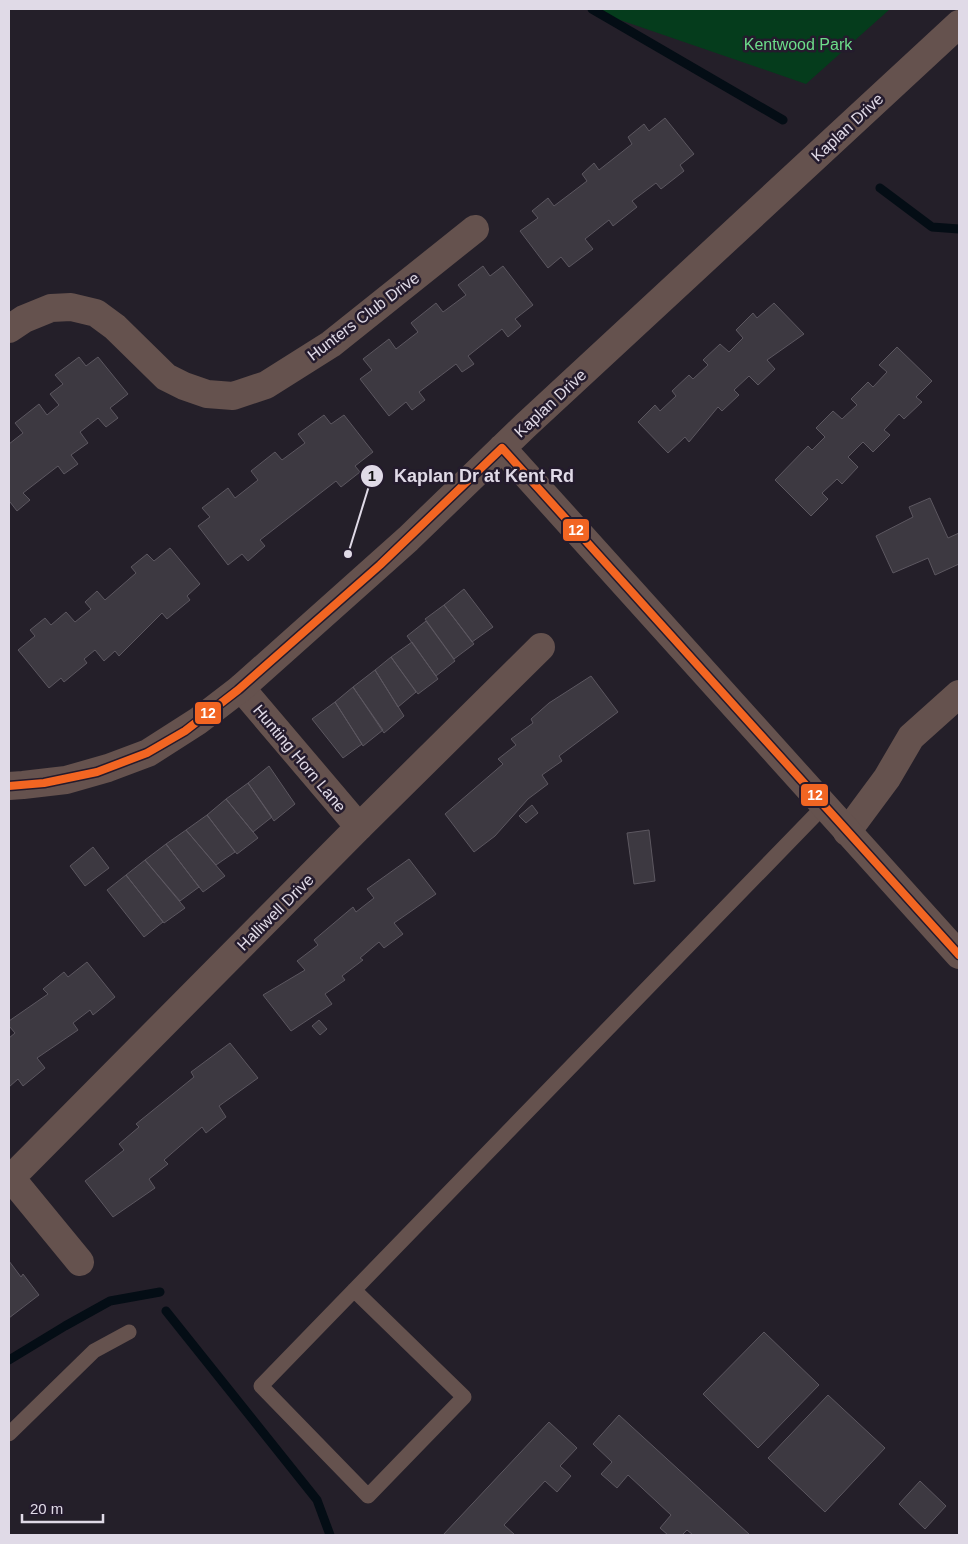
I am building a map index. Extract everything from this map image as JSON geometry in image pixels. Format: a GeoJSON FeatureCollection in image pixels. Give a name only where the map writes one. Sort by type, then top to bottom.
{"type":"FeatureCollection","features":[{"type":"Feature","properties":{"kind":"street","name":"Kaplan Drive"},"geometry":{"type":"LineString","coordinates":[[9,786],[66,780],[108,768],[148,752],[198,721],[241,688],[408,539],[502,448],[959,24]]}},
{"type":"Feature","properties":{"kind":"street","name":"Hunters Club Drive"},"geometry":{"type":"LineString","coordinates":[[9,329],[24,319],[51,308],[71,307],[96,313],[116,327],[166,377],[207,394],[233,396],[266,385],[331,344],[476,229]]}},
{"type":"Feature","properties":{"kind":"street"},"geometry":{"type":"LineString","coordinates":[[502,448],[959,955]]}},
{"type":"Feature","properties":{"kind":"street","name":"Halliwell Drive"},"geometry":{"type":"LineString","coordinates":[[10,1178],[541,647]]}},
{"type":"Feature","properties":{"kind":"street","name":"Hunting Horn Lane"},"geometry":{"type":"LineString","coordinates":[[241,688],[359,828]]}},
{"type":"Feature","properties":{"kind":"street"},"geometry":{"type":"LineString","coordinates":[[847,832],[887,778],[911,737],[959,694]]}},
{"type":"Feature","properties":{"kind":"street"},"geometry":{"type":"LineString","coordinates":[[10,1178],[80,1262]]}},
{"type":"Feature","properties":{"kind":"lane"},"geometry":{"type":"LineString","coordinates":[[354,1290],[464,1397],[368,1496],[261,1386],[354,1290],[824,806]]}},
{"type":"Feature","properties":{"kind":"lane"},"geometry":{"type":"LineString","coordinates":[[9,1434],[94,1351],[129,1332]]}},
{"type":"Feature","properties":{"kind":"green space","name":"Kentwood Park"},"geometry":{"type":"Polygon","coordinates":[[[588,9],[890,9],[806,84],[588,9]]]}},
{"type":"Feature","properties":{"kind":"building"},"geometry":{"type":"Polygon","coordinates":[[[665,118],[694,154],[680,165],[684,171],[661,189],[656,183],[632,201],[637,207],[613,226],[609,220],[585,239],[593,249],[569,267],[561,257],[548,268],[520,231],[538,218],[532,211],[548,198],[554,206],[587,181],[582,174],[594,163],[599,170],[632,144],[628,137],[644,124],[649,131],[665,118]]]}},
{"type":"Feature","properties":{"kind":"building"},"geometry":{"type":"Polygon","coordinates":[[[483,266],[490,276],[503,266],[533,305],[515,319],[521,326],[508,337],[502,329],[468,356],[474,364],[462,372],[456,364],[419,392],[425,400],[412,410],[406,402],[389,416],[360,379],[372,370],[363,359],[389,339],[396,349],[418,332],[411,323],[436,303],[443,312],[466,295],[458,285],[483,266]]]}},
{"type":"Feature","properties":{"kind":"building"},"geometry":{"type":"Polygon","coordinates":[[[774,303],[804,334],[767,360],[775,369],[758,385],[749,376],[734,390],[739,395],[722,411],[718,407],[689,442],[685,437],[668,453],[638,422],[655,405],[660,411],[676,396],[672,391],[689,375],[693,379],[708,365],[703,360],[720,344],[729,352],[743,338],[736,330],[753,313],[757,318],[774,303]]]}},
{"type":"Feature","properties":{"kind":"building"},"geometry":{"type":"Polygon","coordinates":[[[897,347],[932,381],[916,397],[922,402],[904,419],[899,414],[884,430],[890,435],[873,452],[863,442],[848,457],[858,467],[842,484],[837,479],[822,493],[828,499],[811,516],[775,480],[808,446],[812,450],[825,437],[816,428],[833,411],[842,419],[857,405],[851,399],[868,382],[873,387],[887,372],[879,365],[897,347]]]}},
{"type":"Feature","properties":{"kind":"building"},"geometry":{"type":"Polygon","coordinates":[[[79,357],[86,366],[98,357],[128,394],[110,408],[118,418],[106,427],[98,418],[80,432],[88,443],[71,455],[78,464],[64,474],[58,466],[23,493],[30,500],[17,511],[9,503],[9,444],[23,433],[15,423],[39,404],[47,415],[59,405],[50,394],[63,384],[55,375],[79,357]]]}},
{"type":"Feature","properties":{"kind":"building"},"geometry":{"type":"Polygon","coordinates":[[[324,415],[331,424],[344,415],[373,452],[355,466],[360,472],[341,487],[336,481],[260,540],[265,546],[248,561],[242,554],[228,565],[198,526],[210,517],[202,508],[228,488],[235,498],[258,480],[251,471],[275,452],[282,460],[305,443],[298,434],[324,415]]]}},
{"type":"Feature","properties":{"kind":"building"},"geometry":{"type":"Polygon","coordinates":[[[930,498],[948,538],[959,533],[959,564],[935,575],[928,558],[893,573],[876,536],[913,517],[909,507],[930,498]]]}},
{"type":"Feature","properties":{"kind":"building"},"geometry":{"type":"Polygon","coordinates":[[[170,548],[200,584],[187,596],[190,600],[167,619],[162,613],[119,656],[115,651],[104,661],[95,650],[84,659],[87,663],[64,682],[61,678],[49,688],[18,650],[35,636],[30,630],[45,618],[51,625],[66,612],[75,622],[91,609],[85,602],[97,591],[105,600],[136,573],[131,567],[147,554],[154,561],[170,548]]]}},
{"type":"Feature","properties":{"kind":"building"},"geometry":{"type":"Polygon","coordinates":[[[464,589],[493,627],[472,642],[444,605],[464,589]]]}},
{"type":"Feature","properties":{"kind":"building"},"geometry":{"type":"Polygon","coordinates":[[[444,605],[474,644],[454,659],[425,619],[444,605]]]}},
{"type":"Feature","properties":{"kind":"building"},"geometry":{"type":"Polygon","coordinates":[[[426,621],[455,661],[436,676],[407,636],[426,621]]]}},
{"type":"Feature","properties":{"kind":"building"},"geometry":{"type":"Polygon","coordinates":[[[412,642],[438,679],[418,694],[391,657],[412,642]]]}},
{"type":"Feature","properties":{"kind":"building"},"geometry":{"type":"Polygon","coordinates":[[[391,657],[416,692],[398,707],[375,670],[391,657]]]}},
{"type":"Feature","properties":{"kind":"building"},"geometry":{"type":"Polygon","coordinates":[[[375,670],[404,716],[384,733],[353,687],[375,670]]]}},
{"type":"Feature","properties":{"kind":"building"},"geometry":{"type":"Polygon","coordinates":[[[591,676],[618,712],[559,756],[562,761],[542,775],[548,784],[528,799],[495,836],[474,852],[445,814],[503,764],[498,759],[516,745],[511,739],[533,723],[531,719],[549,703],[591,676]]]}},
{"type":"Feature","properties":{"kind":"building"},"geometry":{"type":"Polygon","coordinates":[[[353,687],[383,730],[363,746],[335,702],[353,687]]]}},
{"type":"Feature","properties":{"kind":"building"},"geometry":{"type":"Polygon","coordinates":[[[335,702],[362,744],[343,758],[312,719],[335,702]]]}},
{"type":"Feature","properties":{"kind":"building"},"geometry":{"type":"Polygon","coordinates":[[[269,766],[295,804],[274,821],[248,783],[269,766]]]}},
{"type":"Feature","properties":{"kind":"building"},"geometry":{"type":"Polygon","coordinates":[[[248,783],[272,817],[253,832],[226,799],[248,783]]]}},
{"type":"Feature","properties":{"kind":"building"},"geometry":{"type":"Polygon","coordinates":[[[226,799],[258,838],[237,854],[207,815],[226,799]]]}},
{"type":"Feature","properties":{"kind":"building"},"geometry":{"type":"Polygon","coordinates":[[[532,805],[538,813],[526,823],[519,816],[532,805]]]}},
{"type":"Feature","properties":{"kind":"building"},"geometry":{"type":"Polygon","coordinates":[[[207,815],[235,852],[216,865],[186,830],[207,815]]]}},
{"type":"Feature","properties":{"kind":"building"},"geometry":{"type":"Polygon","coordinates":[[[186,830],[225,876],[203,892],[166,844],[186,830]]]}},
{"type":"Feature","properties":{"kind":"building"},"geometry":{"type":"Polygon","coordinates":[[[649,830],[655,881],[634,884],[627,833],[649,830]]]}},
{"type":"Feature","properties":{"kind":"building"},"geometry":{"type":"Polygon","coordinates":[[[166,844],[199,887],[180,901],[145,860],[166,844]]]}},
{"type":"Feature","properties":{"kind":"building"},"geometry":{"type":"Polygon","coordinates":[[[93,847],[109,868],[85,886],[70,866],[93,847]]]}},
{"type":"Feature","properties":{"kind":"building"},"geometry":{"type":"Polygon","coordinates":[[[409,859],[436,894],[394,923],[403,934],[384,948],[379,942],[360,958],[363,960],[342,976],[345,980],[325,994],[332,1004],[291,1031],[263,995],[305,970],[297,961],[318,945],[314,940],[353,907],[356,912],[374,898],[367,889],[409,859]]]}},
{"type":"Feature","properties":{"kind":"building"},"geometry":{"type":"Polygon","coordinates":[[[145,860],[185,908],[164,923],[126,875],[145,860]]]}},
{"type":"Feature","properties":{"kind":"building"},"geometry":{"type":"Polygon","coordinates":[[[126,875],[163,922],[144,937],[107,890],[126,875]]]}},
{"type":"Feature","properties":{"kind":"building"},"geometry":{"type":"Polygon","coordinates":[[[87,962],[115,997],[93,1015],[90,1010],[73,1023],[78,1030],[37,1058],[45,1068],[23,1086],[18,1079],[9,1087],[9,1038],[15,1033],[9,1026],[9,1021],[48,994],[43,989],[64,972],[68,977],[87,962]]]}},
{"type":"Feature","properties":{"kind":"building"},"geometry":{"type":"Polygon","coordinates":[[[319,1020],[327,1029],[320,1035],[312,1026],[319,1020]]]}},
{"type":"Feature","properties":{"kind":"building"},"geometry":{"type":"Polygon","coordinates":[[[230,1043],[258,1078],[219,1106],[226,1117],[206,1133],[202,1127],[164,1160],[168,1164],[149,1179],[155,1188],[113,1217],[85,1181],[124,1150],[119,1144],[139,1127],[136,1124],[194,1077],[191,1072],[230,1043]]]}},
{"type":"Feature","properties":{"kind":"building"},"geometry":{"type":"Polygon","coordinates":[[[9,1261],[21,1277],[23,1274],[39,1295],[9,1318],[9,1261]]]}},
{"type":"Feature","properties":{"kind":"building"},"geometry":{"type":"Polygon","coordinates":[[[764,1332],[819,1385],[758,1448],[703,1394],[764,1332]]]}},
{"type":"Feature","properties":{"kind":"building"},"geometry":{"type":"Polygon","coordinates":[[[828,1395],[885,1448],[825,1512],[768,1458],[828,1395]]]}},
{"type":"Feature","properties":{"kind":"building"},"geometry":{"type":"Polygon","coordinates":[[[619,1415],[750,1535],[693,1535],[687,1530],[682,1535],[668,1535],[660,1528],[671,1515],[628,1475],[617,1488],[601,1474],[612,1462],[593,1444],[619,1415]]]}},
{"type":"Feature","properties":{"kind":"building"},"geometry":{"type":"Polygon","coordinates":[[[549,1422],[577,1448],[560,1466],[571,1476],[557,1492],[545,1481],[504,1525],[515,1535],[443,1535],[549,1422]]]}},
{"type":"Feature","properties":{"kind":"building"},"geometry":{"type":"Polygon","coordinates":[[[920,1481],[946,1506],[925,1529],[899,1504],[920,1481]]]}},
{"type":"Feature","properties":{"kind":"waterway"},"geometry":{"type":"LineString","coordinates":[[592,9],[783,120]]}},
{"type":"Feature","properties":{"kind":"waterway"},"geometry":{"type":"LineString","coordinates":[[880,188],[932,227],[959,229]]}},
{"type":"Feature","properties":{"kind":"waterway"},"geometry":{"type":"LineString","coordinates":[[9,1360],[110,1301],[160,1292]]}},
{"type":"Feature","properties":{"kind":"waterway"},"geometry":{"type":"LineString","coordinates":[[166,1311],[317,1500],[330,1535]]}},
{"type":"Feature","properties":{"kind":"transit line","name":"12"},"geometry":{"type":"LineString","coordinates":[[9,786],[44,783],[97,772],[147,753],[185,731],[238,690],[380,565],[502,448],[959,955]]}},
{"type":"Feature","properties":{"kind":"place","name":"Kaplan Dr at Kent Rd"},"geometry":{"type":"Point","coordinates":[348,554]}}]}
